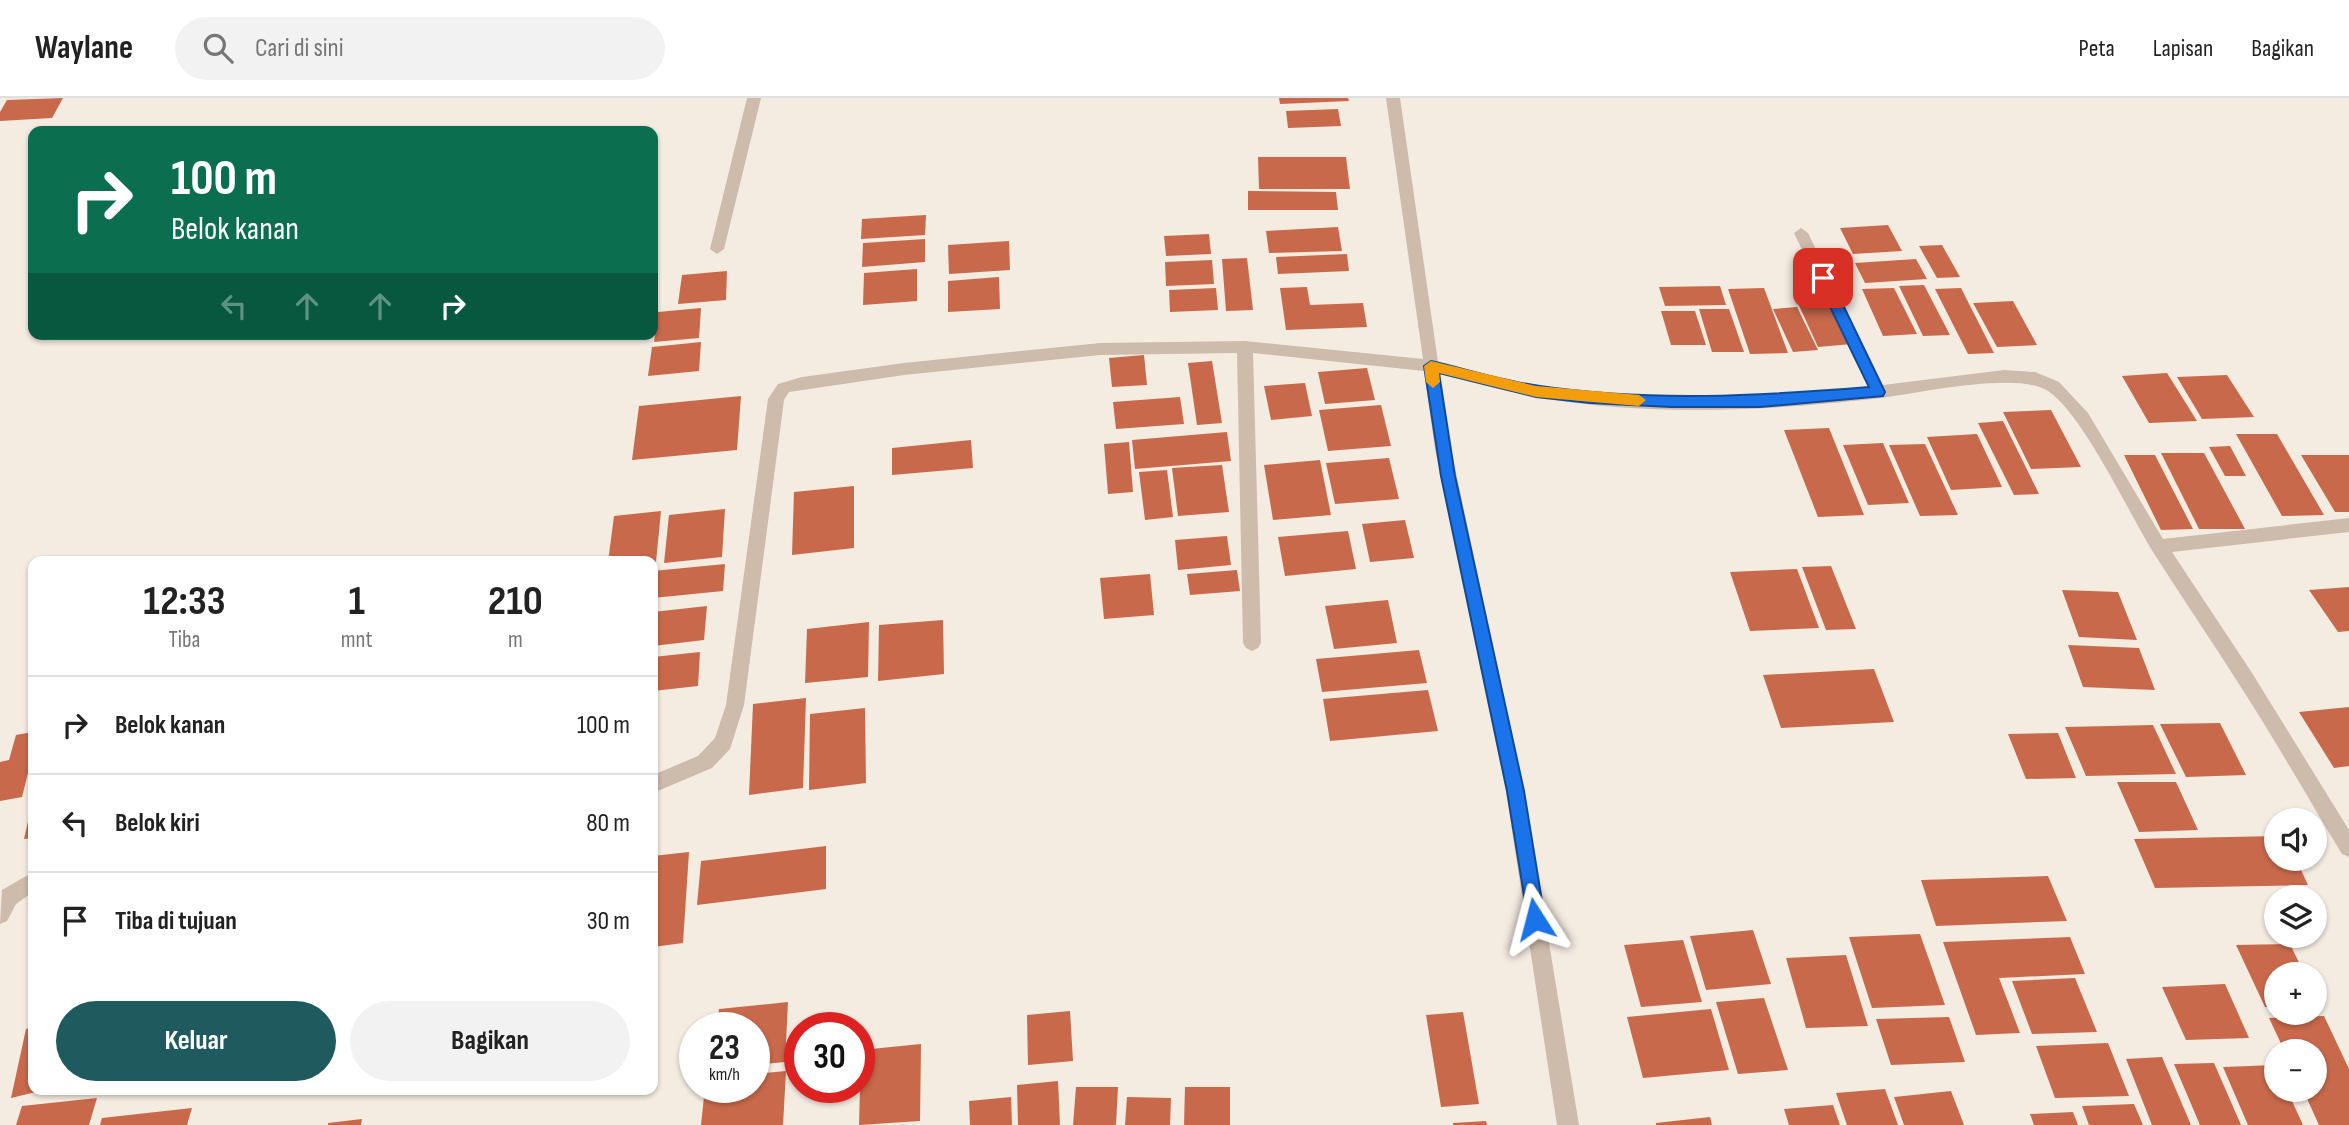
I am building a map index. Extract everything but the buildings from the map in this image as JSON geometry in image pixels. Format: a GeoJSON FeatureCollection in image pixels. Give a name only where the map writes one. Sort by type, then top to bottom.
{"type":"FeatureCollection","features":[{"type":"Feature","properties":{"kind":"street"},"geometry":{"type":"LineString","coordinates":[[717,249],[754,98]]}},
{"type":"Feature","properties":{"kind":"street"},"geometry":{"type":"LineString","coordinates":[[1393,98],[1448,476],[1515,791],[1568,1125]]}},
{"type":"Feature","properties":{"kind":"street"},"geometry":{"type":"LineString","coordinates":[[1801,233],[1878,392]]}},
{"type":"Feature","properties":{"kind":"street"},"geometry":{"type":"LineString","coordinates":[[658,782],[705,762],[723,743],[735,705],[776,399],[784,388],[802,383],[904,369],[1100,349],[1169,345],[1245,347],[1431,366],[1536,391],[1590,398],[1671,402],[1760,401],[1878,392],[2004,376],[2035,379],[2053,386],[2065,396],[2082,418],[2159,546],[2253,690],[2349,848]]}},
{"type":"Feature","properties":{"kind":"street"},"geometry":{"type":"LineString","coordinates":[[1245,347],[1252,643]]}},
{"type":"Feature","properties":{"kind":"street"},"geometry":{"type":"LineString","coordinates":[[2159,546],[2349,525]]}},
{"type":"Feature","properties":{"kind":"street"},"geometry":{"type":"LineString","coordinates":[[0,914],[9,897],[28,884]]}},
{"type":"Feature","properties":{"kind":"slow traffic"},"geometry":{"type":"LineString","coordinates":[[1433,382],[1431,366],[1536,391],[1590,398],[1639,400]]}},
{"type":"Feature","properties":{"kind":"route"},"geometry":{"type":"LineString","coordinates":[[1535,919],[1515,791],[1448,476],[1431,366],[1536,391],[1590,398],[1671,402],[1760,401],[1878,392],[1823,278]]}}]}
